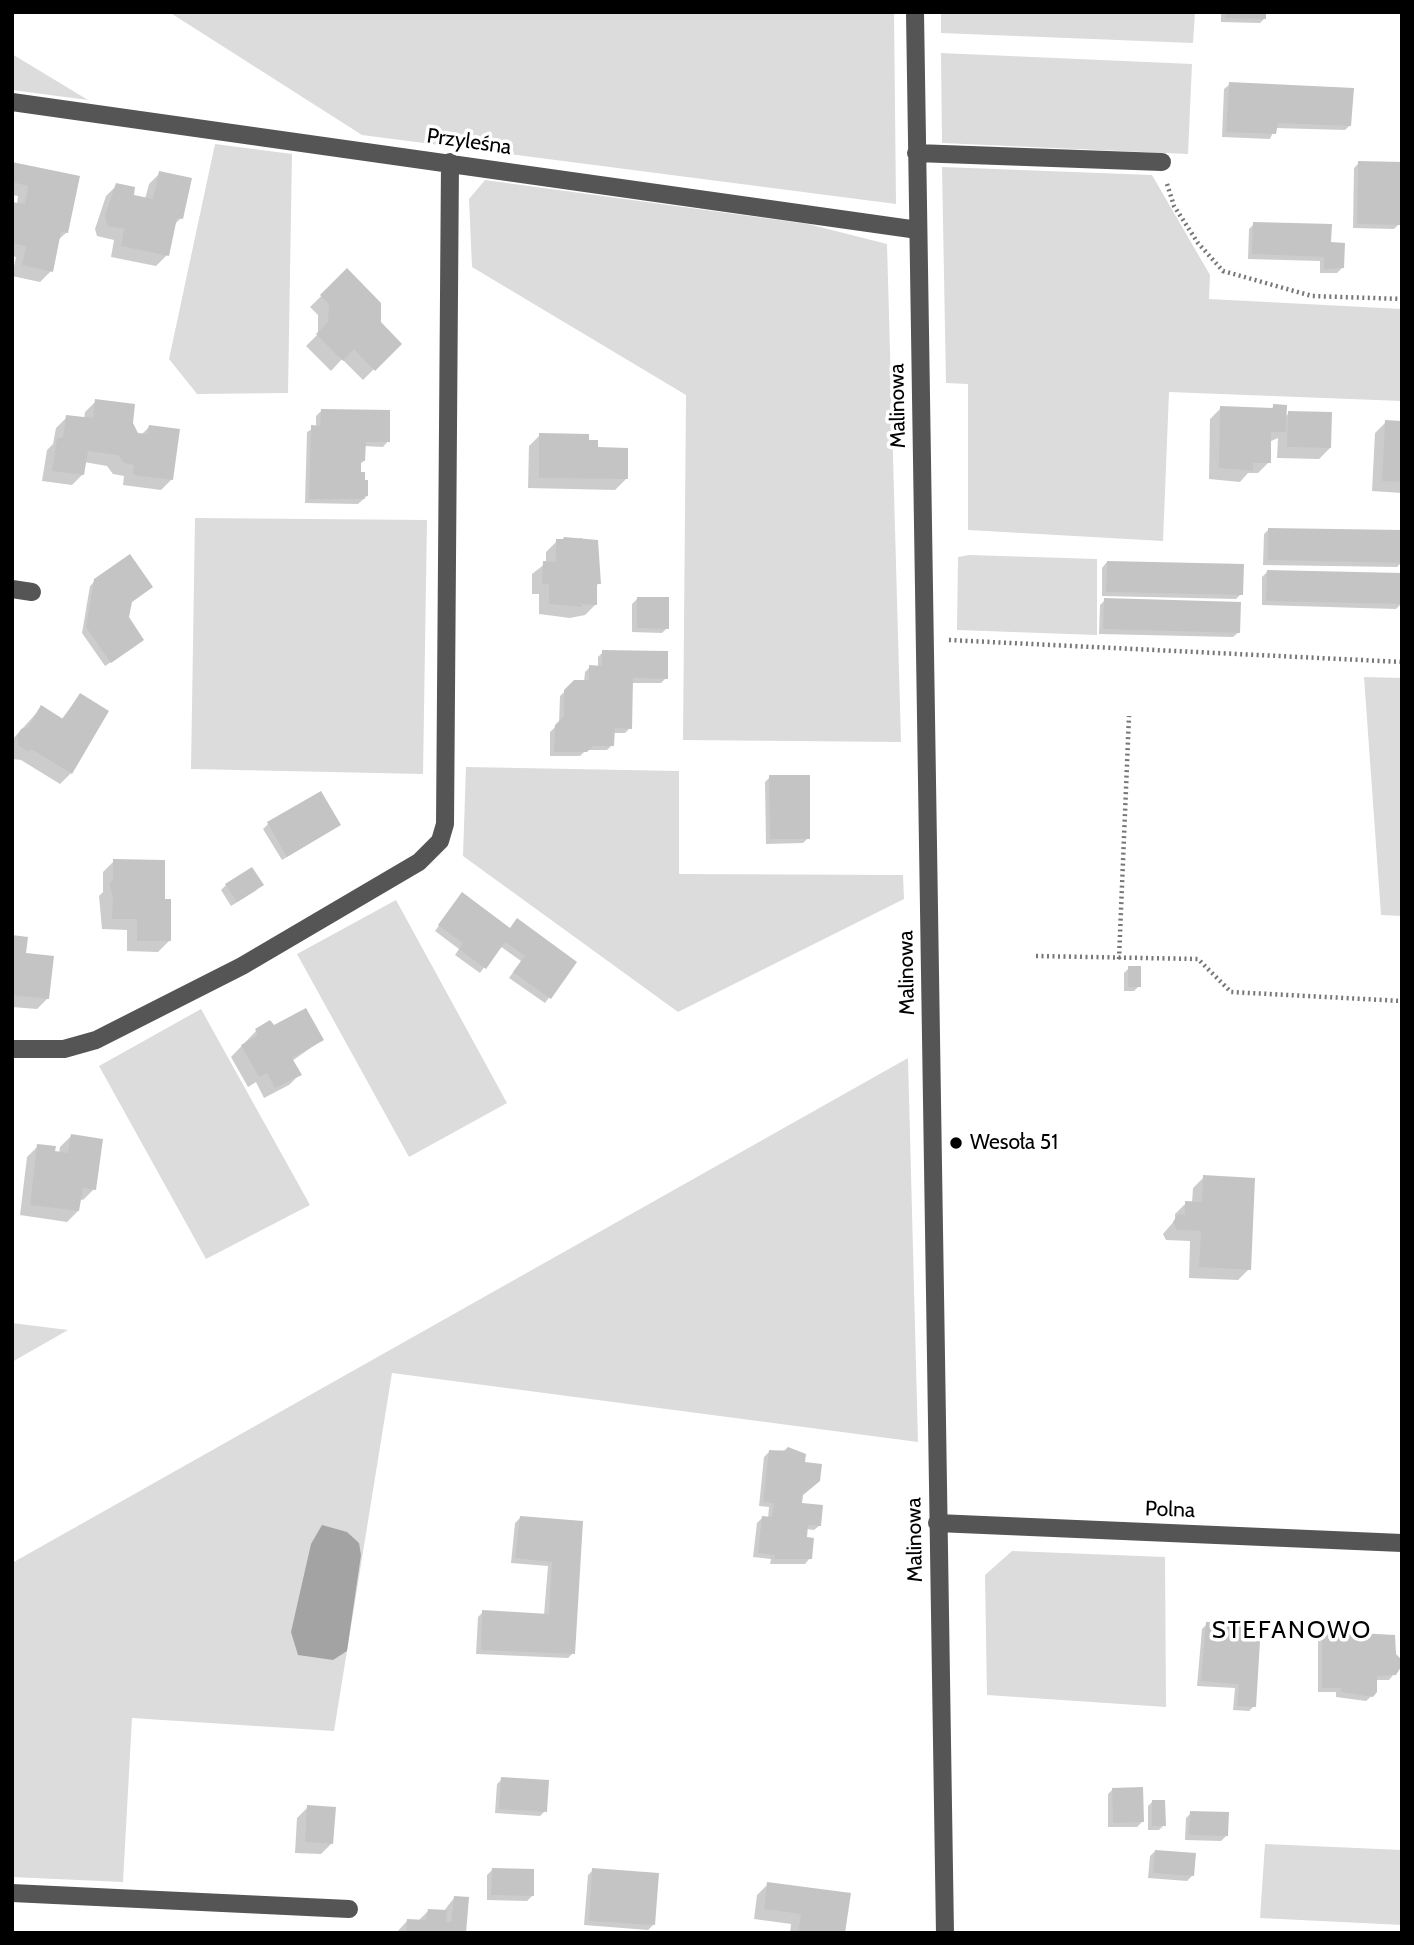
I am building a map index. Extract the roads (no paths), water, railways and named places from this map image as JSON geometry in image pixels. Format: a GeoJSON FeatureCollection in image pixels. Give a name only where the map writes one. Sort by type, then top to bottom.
{"type":"FeatureCollection","features":[{"type":"Feature","properties":{"kind":"street","name":"Malinowa"},"geometry":{"type":"LineString","coordinates":[[915,12],[945,1933]]}},
{"type":"Feature","properties":{"kind":"street","name":"Przyleśna"},"geometry":{"type":"LineString","coordinates":[[12,102],[918,230]]}},
{"type":"Feature","properties":{"kind":"street"},"geometry":{"type":"LineString","coordinates":[[916,153],[1162,162]]}},
{"type":"Feature","properties":{"kind":"street"},"geometry":{"type":"LineString","coordinates":[[12,1049],[64,1049],[96,1040],[242,966],[419,862],[433,852],[440,841],[445,824],[450,162]]}},
{"type":"Feature","properties":{"kind":"street"},"geometry":{"type":"LineString","coordinates":[[12,589],[32,592]]}},
{"type":"Feature","properties":{"kind":"street","name":"Polna"},"geometry":{"type":"LineString","coordinates":[[937,1523],[1402,1543]]}},
{"type":"Feature","properties":{"kind":"street"},"geometry":{"type":"LineString","coordinates":[[12,1893],[349,1909]]}},
{"type":"Feature","properties":{"kind":"place","name":"Wesoła 51"},"geometry":{"type":"Point","coordinates":[956,1143]}},
{"type":"Feature","properties":{"kind":"district","name":"STEFANOWO"},"geometry":{"type":"Point","coordinates":[1292,1631]}}]}
